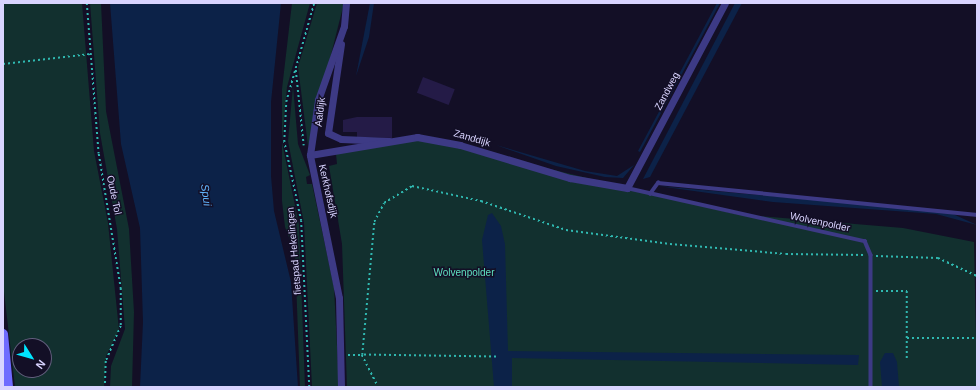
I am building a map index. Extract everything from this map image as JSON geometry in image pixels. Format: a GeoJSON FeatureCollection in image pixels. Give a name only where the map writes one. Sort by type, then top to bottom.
{"type":"FeatureCollection","features":[{"type":"Feature","properties":{"kind":"street","name":"Kerkhofsdijk"},"geometry":{"type":"LineString","coordinates":[[341,387],[339,298],[310,155],[318,100],[344,26],[346,3]]}},
{"type":"Feature","properties":{"kind":"street","name":"Zandweg"},"geometry":{"type":"LineString","coordinates":[[628,188],[725,3]]}},
{"type":"Feature","properties":{"kind":"street","name":"Aaldijk"},"geometry":{"type":"LineString","coordinates":[[344,26],[328,133],[341,139],[395,142]]}},
{"type":"Feature","properties":{"kind":"street","name":"Zanddijk"},"geometry":{"type":"LineString","coordinates":[[310,155],[395,142],[417,137],[440,140],[570,178],[628,188]]}},
{"type":"Feature","properties":{"kind":"street"},"geometry":{"type":"LineString","coordinates":[[3,334],[8,387]]}},
{"type":"Feature","properties":{"kind":"lane"},"geometry":{"type":"LineString","coordinates":[[650,194],[658,183],[977,215]]}},
{"type":"Feature","properties":{"kind":"lane","name":"Wolvenpolder"},"geometry":{"type":"LineString","coordinates":[[628,188],[862,239],[871,255]]}},
{"type":"Feature","properties":{"kind":"lane"},"geometry":{"type":"LineString","coordinates":[[871,255],[871,387]]}},
{"type":"Feature","properties":{"kind":"path","name":"Oude Tol"},"geometry":{"type":"LineString","coordinates":[[87,3],[99,154],[117,248],[122,326],[106,361],[105,387]]}},
{"type":"Feature","properties":{"kind":"path","name":"fietspad Hekelingen"},"geometry":{"type":"LineString","coordinates":[[309,387],[301,221],[284,142],[286,102],[314,3]]}},
{"type":"Feature","properties":{"kind":"path"},"geometry":{"type":"LineString","coordinates":[[3,64],[90,54]]}},
{"type":"Feature","properties":{"kind":"path","name":"fietspad Hekelingen"},"geometry":{"type":"LineString","coordinates":[[295,68],[304,146],[310,155]]}},
{"type":"Feature","properties":{"kind":"path"},"geometry":{"type":"LineString","coordinates":[[378,387],[362,355],[374,222],[384,202],[412,186],[474,199],[566,230],[670,244],[786,254],[871,255],[938,258],[977,276]]}},
{"type":"Feature","properties":{"kind":"path"},"geometry":{"type":"LineString","coordinates":[[870,291],[907,291],[907,360]]}},
{"type":"Feature","properties":{"kind":"path"},"geometry":{"type":"LineString","coordinates":[[908,338],[977,338]]}},
{"type":"Feature","properties":{"kind":"path"},"geometry":{"type":"LineString","coordinates":[[341,354],[496,357]]}},
{"type":"Feature","properties":{"kind":"green space"},"geometry":{"type":"Polygon","coordinates":[[[3,3],[82,3],[94,151],[108,223],[119,330],[106,356],[104,387],[15,387],[14,378],[52,378],[52,338],[12,338],[12,361],[3,283],[3,3]]]}},
{"type":"Feature","properties":{"kind":"green space"},"geometry":{"type":"Polygon","coordinates":[[[90,3],[101,3],[106,111],[129,229],[134,312],[132,387],[110,387],[111,366],[125,329],[117,229],[100,133],[90,3]]]}},
{"type":"Feature","properties":{"kind":"green space"},"geometry":{"type":"Polygon","coordinates":[[[292,3],[310,3],[287,87],[282,142],[282,89],[292,3]]]}},
{"type":"Feature","properties":{"kind":"green space"},"geometry":{"type":"Polygon","coordinates":[[[317,3],[344,3],[308,146],[298,67],[317,3]]]}},
{"type":"Feature","properties":{"kind":"green space"},"geometry":{"type":"Polygon","coordinates":[[[293,86],[298,144],[310,175],[306,177],[307,184],[312,184],[334,287],[339,387],[312,387],[304,223],[288,141],[293,86]]]}},
{"type":"Feature","properties":{"kind":"green space","name":"Wolvenpolder"},"geometry":{"type":"Polygon","coordinates":[[[415,140],[448,144],[735,214],[903,228],[974,242],[977,387],[347,387],[342,244],[329,166],[337,164],[336,154],[415,140]]]}},
{"type":"Feature","properties":{"kind":"green space"},"geometry":{"type":"Polygon","coordinates":[[[282,142],[299,225],[305,387],[300,387],[295,253],[285,227],[282,201],[282,142]]]}},
{"type":"Feature","properties":{"kind":"water","name":"Spui"},"geometry":{"type":"Polygon","coordinates":[[[110,3],[281,3],[271,102],[271,176],[274,211],[291,282],[298,387],[140,387],[143,322],[140,228],[121,144],[110,3]]]}},
{"type":"Feature","properties":{"kind":"water"},"geometry":{"type":"Polygon","coordinates":[[[370,3],[374,3],[369,37],[356,76],[370,3]]]}},
{"type":"Feature","properties":{"kind":"water"},"geometry":{"type":"Polygon","coordinates":[[[717,3],[720,3],[640,152],[638,151],[717,3]]]}},
{"type":"Feature","properties":{"kind":"water"},"geometry":{"type":"Polygon","coordinates":[[[735,3],[742,3],[650,177],[643,179],[735,3]]]}},
{"type":"Feature","properties":{"kind":"water"},"geometry":{"type":"Polygon","coordinates":[[[496,145],[585,171],[617,176],[634,165],[623,178],[605,177],[556,166],[496,145]]]}},
{"type":"Feature","properties":{"kind":"water"},"geometry":{"type":"Polygon","coordinates":[[[658,186],[937,211],[953,214],[977,225],[936,214],[773,202],[658,186]]]}},
{"type":"Feature","properties":{"kind":"water"},"geometry":{"type":"Polygon","coordinates":[[[492,213],[501,226],[505,244],[508,351],[859,355],[858,365],[512,358],[512,387],[494,387],[482,240],[488,215],[492,213]]]}},
{"type":"Feature","properties":{"kind":"water"},"geometry":{"type":"Polygon","coordinates":[[[885,353],[893,353],[897,362],[899,387],[882,387],[880,362],[885,353]]]}},
{"type":"Feature","properties":{"kind":"building"},"geometry":{"type":"Polygon","coordinates":[[[423,77],[455,89],[449,105],[417,93],[423,77]]]}},
{"type":"Feature","properties":{"kind":"building"},"geometry":{"type":"Polygon","coordinates":[[[357,117],[392,117],[392,138],[357,137],[357,132],[343,132],[343,120],[357,117]]]}}]}
